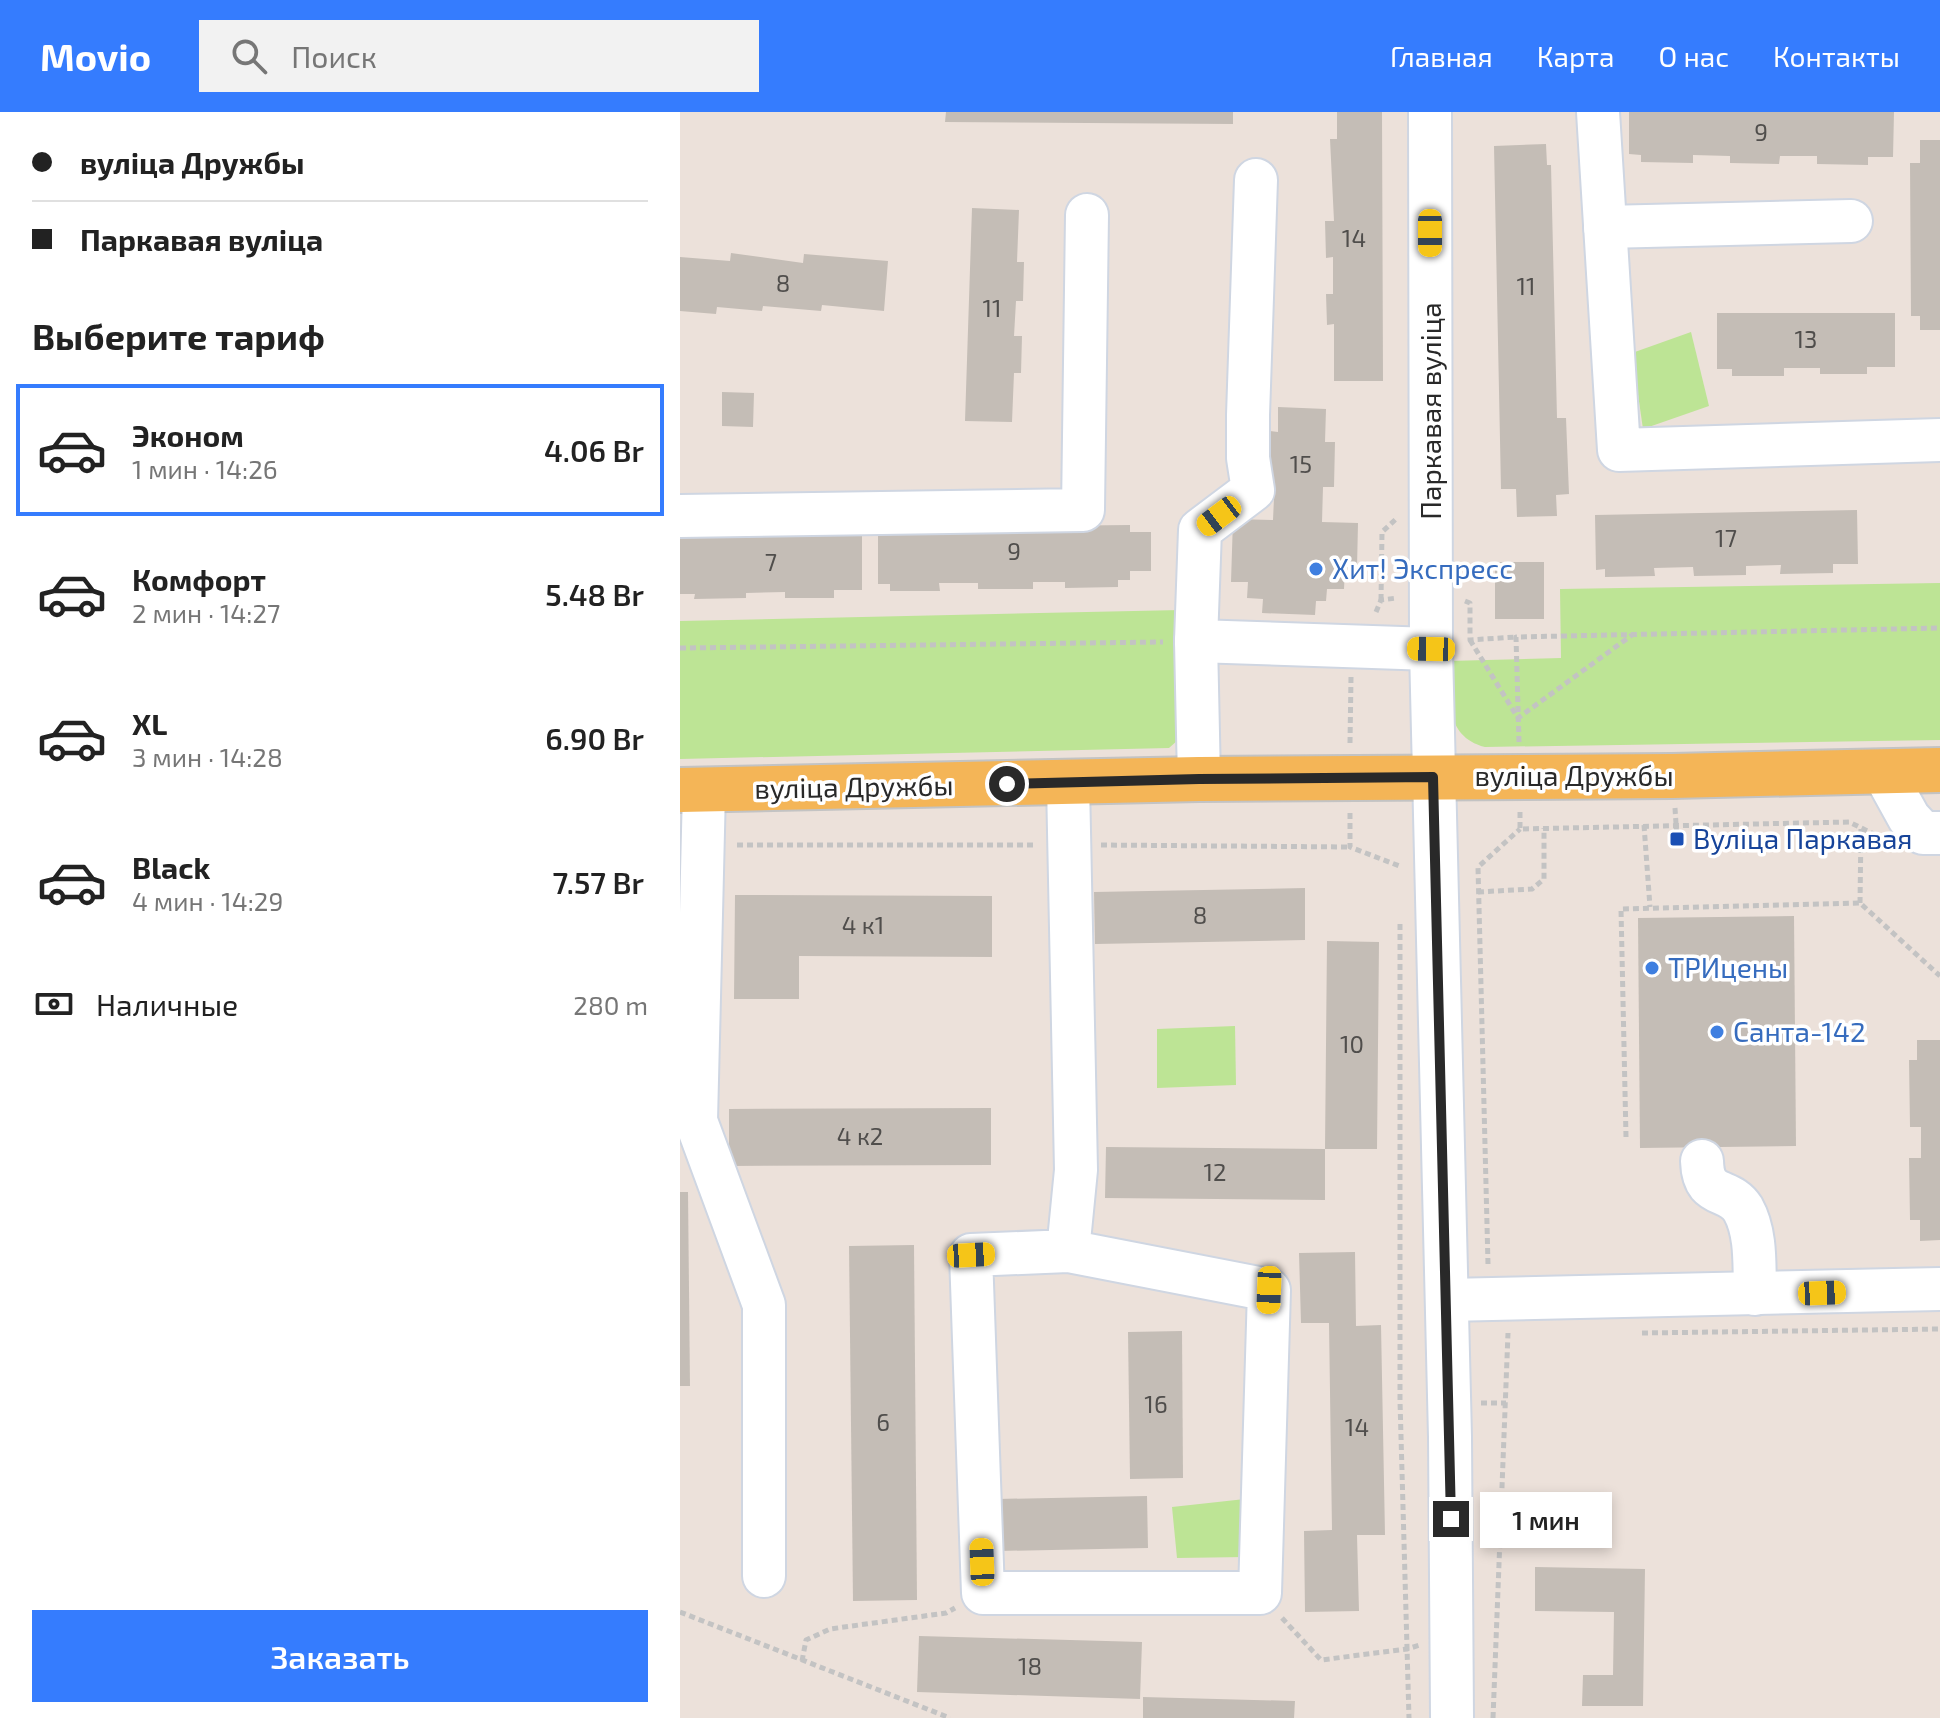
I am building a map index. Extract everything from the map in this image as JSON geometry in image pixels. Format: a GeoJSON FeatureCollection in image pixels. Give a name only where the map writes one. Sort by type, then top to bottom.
{"type":"FeatureCollection","features":[{"type":"Feature","properties":{"kind":"main road","name":"вуліца Дружбы"},"geometry":{"type":"LineString","coordinates":[[692,790],[1199,779],[1940,770]]}},
{"type":"Feature","properties":{"kind":"street","name":"Паркавая вуліца"},"geometry":{"type":"LineString","coordinates":[[1430,112],[1431,649],[1447,1300],[1452,1718]]}},
{"type":"Feature","properties":{"kind":"street"},"geometry":{"type":"LineString","coordinates":[[1598,112],[1619,450],[1940,440]]}},
{"type":"Feature","properties":{"kind":"street"},"geometry":{"type":"LineString","coordinates":[[1199,779],[1196,641],[1200,530],[1253,490],[1248,458],[1248,415],[1256,180]]}},
{"type":"Feature","properties":{"kind":"street"},"geometry":{"type":"LineString","coordinates":[[680,516],[1083,510],[1087,215]]}},
{"type":"Feature","properties":{"kind":"street"},"geometry":{"type":"LineString","coordinates":[[1605,227],[1851,221]]}},
{"type":"Feature","properties":{"kind":"street"},"geometry":{"type":"LineString","coordinates":[[1196,641],[1431,649]]}},
{"type":"Feature","properties":{"kind":"street"},"geometry":{"type":"LineString","coordinates":[[1883,771],[1915,826],[1923,833],[1940,833]]}},
{"type":"Feature","properties":{"kind":"street"},"geometry":{"type":"LineString","coordinates":[[1068,783],[1076,1170],[1068,1251]]}},
{"type":"Feature","properties":{"kind":"street"},"geometry":{"type":"LineString","coordinates":[[692,790],[703,845],[688,1121],[764,1305],[764,1576]]}},
{"type":"Feature","properties":{"kind":"street"},"geometry":{"type":"LineString","coordinates":[[1702,1161],[1702,1174],[1708,1186],[1741,1206],[1752,1230],[1755,1294]]}},
{"type":"Feature","properties":{"kind":"street"},"geometry":{"type":"LineString","coordinates":[[1068,1251],[1269,1290],[1260,1593],[983,1593],[971,1255],[1068,1251]]}},
{"type":"Feature","properties":{"kind":"street"},"geometry":{"type":"LineString","coordinates":[[1447,1300],[1940,1289]]}},
{"type":"Feature","properties":{"kind":"path"},"geometry":{"type":"LineString","coordinates":[[1520,829],[1516,637],[1940,628]]}},
{"type":"Feature","properties":{"kind":"path"},"geometry":{"type":"LineString","coordinates":[[1518,718],[1632,634]]}},
{"type":"Feature","properties":{"kind":"path"},"geometry":{"type":"LineString","coordinates":[[1470,640],[1518,718]]}},
{"type":"Feature","properties":{"kind":"path"},"geometry":{"type":"LineString","coordinates":[[680,648],[1196,641]]}},
{"type":"Feature","properties":{"kind":"path"},"geometry":{"type":"LineString","coordinates":[[1493,1718],[1509,1336],[1501,1276],[1487,1264],[1478,867],[1520,829],[1849,822],[1883,838]]}},
{"type":"Feature","properties":{"kind":"path"},"geometry":{"type":"LineString","coordinates":[[1644,825],[1650,907]]}},
{"type":"Feature","properties":{"kind":"path"},"geometry":{"type":"LineString","coordinates":[[1478,892],[1532,889],[1544,879],[1544,828]]}},
{"type":"Feature","properties":{"kind":"path"},"geometry":{"type":"LineString","coordinates":[[1860,903],[1861,829]]}},
{"type":"Feature","properties":{"kind":"path"},"geometry":{"type":"LineString","coordinates":[[703,845],[1350,847]]}},
{"type":"Feature","properties":{"kind":"path"},"geometry":{"type":"LineString","coordinates":[[1400,867],[1400,883]]}},
{"type":"Feature","properties":{"kind":"path"},"geometry":{"type":"LineString","coordinates":[[1626,1137],[1621,909],[1860,903],[1940,976]]}},
{"type":"Feature","properties":{"kind":"path"},"geometry":{"type":"LineString","coordinates":[[1400,914],[1400,1401],[1409,1718]]}},
{"type":"Feature","properties":{"kind":"path"},"geometry":{"type":"LineString","coordinates":[[1628,1334],[1940,1329]]}},
{"type":"Feature","properties":{"kind":"path"},"geometry":{"type":"LineString","coordinates":[[802,1661],[806,1640],[830,1629],[946,1613],[983,1593]]}},
{"type":"Feature","properties":{"kind":"path"},"geometry":{"type":"LineString","coordinates":[[1260,1593],[1321,1660],[1407,1649],[1452,1636]]}},
{"type":"Feature","properties":{"kind":"path"},"geometry":{"type":"LineString","coordinates":[[680,1612],[950,1718]]}},
{"type":"Feature","properties":{"kind":"green space"},"geometry":{"type":"Polygon","coordinates":[[[1691,332],[1709,406],[1643,429],[1632,353],[1691,332]]]}},
{"type":"Feature","properties":{"kind":"green space"},"geometry":{"type":"Polygon","coordinates":[[[1940,583],[1940,740],[1485,747],[1471,742],[1455,724],[1448,661],[1561,658],[1560,589],[1940,583]]]}},
{"type":"Feature","properties":{"kind":"green space"},"geometry":{"type":"Polygon","coordinates":[[[1181,610],[1178,740],[1169,748],[680,759],[680,621],[1181,610]]]}},
{"type":"Feature","properties":{"kind":"green space"},"geometry":{"type":"Polygon","coordinates":[[[1235,1026],[1236,1085],[1157,1088],[1157,1029],[1235,1026]]]}},
{"type":"Feature","properties":{"kind":"green space"},"geometry":{"type":"Polygon","coordinates":[[[1245,1499],[1245,1557],[1177,1558],[1172,1507],[1245,1499]]]}},
{"type":"Feature","properties":{"kind":"building"},"geometry":{"type":"Polygon","coordinates":[[[946,112],[1233,112],[1233,124],[945,122],[946,112]]]}},
{"type":"Feature","properties":{"kind":"building"},"geometry":{"type":"Polygon","coordinates":[[[1337,112],[1382,112],[1383,381],[1334,381],[1334,324],[1327,325],[1326,294],[1333,294],[1333,257],[1326,258],[1325,221],[1334,221],[1330,139],[1337,139],[1337,112]]]}},
{"type":"Feature","properties":{"kind":"building"},"geometry":{"type":"Polygon","coordinates":[[[1629,112],[1894,112],[1893,157],[1868,157],[1868,165],[1817,164],[1817,156],[1780,156],[1779,164],[1730,163],[1730,156],[1693,155],[1693,163],[1641,162],[1641,155],[1629,154],[1629,112]]]}},
{"type":"Feature","properties":{"kind":"building"},"geometry":{"type":"Polygon","coordinates":[[[1920,140],[1940,140],[1940,330],[1920,330],[1920,316],[1911,316],[1910,163],[1920,163],[1920,140]]]}},
{"type":"Feature","properties":{"kind":"building"},"geometry":{"type":"Polygon","coordinates":[[[1546,144],[1547,165],[1551,165],[1557,418],[1566,418],[1569,494],[1556,495],[1557,516],[1517,517],[1516,489],[1501,489],[1494,146],[1546,144]]]}},
{"type":"Feature","properties":{"kind":"building"},"geometry":{"type":"Polygon","coordinates":[[[972,208],[1019,210],[1017,262],[1024,262],[1023,301],[1016,301],[1014,336],[1022,336],[1021,373],[1014,373],[1012,422],[965,421],[972,208]]]}},
{"type":"Feature","properties":{"kind":"building"},"geometry":{"type":"Polygon","coordinates":[[[731,253],[803,263],[804,254],[888,261],[884,311],[822,305],[821,311],[763,306],[762,311],[717,307],[716,314],[680,311],[680,257],[730,261],[731,253]]]}},
{"type":"Feature","properties":{"kind":"building"},"geometry":{"type":"Polygon","coordinates":[[[1717,313],[1895,313],[1895,367],[1867,367],[1867,374],[1820,374],[1820,368],[1784,368],[1784,376],[1732,376],[1732,369],[1717,369],[1717,313]]]}},
{"type":"Feature","properties":{"kind":"building"},"geometry":{"type":"Polygon","coordinates":[[[722,392],[754,393],[753,427],[722,426],[722,392]]]}},
{"type":"Feature","properties":{"kind":"building"},"geometry":{"type":"Polygon","coordinates":[[[1278,407],[1326,409],[1325,442],[1335,442],[1334,487],[1323,487],[1322,522],[1358,523],[1357,568],[1345,568],[1344,589],[1327,589],[1326,601],[1316,601],[1315,615],[1262,613],[1263,599],[1247,598],[1248,582],[1231,582],[1233,519],[1273,520],[1274,498],[1267,498],[1269,431],[1278,432],[1278,407]]]}},
{"type":"Feature","properties":{"kind":"building"},"geometry":{"type":"Polygon","coordinates":[[[1857,510],[1858,564],[1833,564],[1833,573],[1780,574],[1781,565],[1746,566],[1746,575],[1694,576],[1693,567],[1654,568],[1655,576],[1605,577],[1605,569],[1596,570],[1595,515],[1857,510]]]}},
{"type":"Feature","properties":{"kind":"building"},"geometry":{"type":"Polygon","coordinates":[[[1130,525],[1130,532],[1151,532],[1151,571],[1130,571],[1130,580],[1118,580],[1118,587],[1065,588],[1065,582],[1033,582],[1033,589],[978,589],[978,583],[939,583],[940,591],[890,591],[890,584],[878,584],[878,528],[1130,525]]]}},
{"type":"Feature","properties":{"kind":"building"},"geometry":{"type":"Polygon","coordinates":[[[862,535],[862,590],[834,590],[834,598],[785,598],[785,592],[746,593],[746,598],[694,599],[695,594],[680,594],[680,536],[862,535]]]}},
{"type":"Feature","properties":{"kind":"building"},"geometry":{"type":"Polygon","coordinates":[[[1495,562],[1544,562],[1544,619],[1495,619],[1495,562]]]}},
{"type":"Feature","properties":{"kind":"building"},"geometry":{"type":"Polygon","coordinates":[[[1305,888],[1305,940],[1095,944],[1094,892],[1305,888]]]}},
{"type":"Feature","properties":{"kind":"building"},"geometry":{"type":"Polygon","coordinates":[[[735,895],[992,896],[992,957],[799,956],[799,999],[734,999],[735,895]]]}},
{"type":"Feature","properties":{"kind":"building","name":"Санта-142"},"geometry":{"type":"Polygon","coordinates":[[[1794,916],[1796,1146],[1640,1148],[1638,918],[1794,916]]]}},
{"type":"Feature","properties":{"kind":"building"},"geometry":{"type":"Polygon","coordinates":[[[1327,941],[1379,942],[1377,1149],[1325,1149],[1327,941]]]}},
{"type":"Feature","properties":{"kind":"building"},"geometry":{"type":"Polygon","coordinates":[[[1917,1040],[1940,1040],[1940,1240],[1920,1241],[1920,1220],[1910,1220],[1909,1158],[1921,1158],[1921,1127],[1910,1127],[1909,1060],[1917,1060],[1917,1040]]]}},
{"type":"Feature","properties":{"kind":"building"},"geometry":{"type":"Polygon","coordinates":[[[991,1108],[991,1165],[729,1166],[729,1109],[991,1108]]]}},
{"type":"Feature","properties":{"kind":"building"},"geometry":{"type":"Polygon","coordinates":[[[1106,1147],[1325,1149],[1325,1200],[1105,1198],[1106,1147]]]}},
{"type":"Feature","properties":{"kind":"building"},"geometry":{"type":"Polygon","coordinates":[[[680,1192],[688,1192],[690,1386],[680,1386],[680,1192]]]}},
{"type":"Feature","properties":{"kind":"building"},"geometry":{"type":"Polygon","coordinates":[[[914,1245],[917,1600],[853,1601],[849,1246],[914,1245]]]}},
{"type":"Feature","properties":{"kind":"building"},"geometry":{"type":"Polygon","coordinates":[[[1355,1252],[1356,1326],[1381,1325],[1385,1535],[1357,1535],[1359,1611],[1305,1612],[1304,1531],[1332,1530],[1329,1323],[1301,1323],[1299,1253],[1355,1252]]]}},
{"type":"Feature","properties":{"kind":"building"},"geometry":{"type":"Polygon","coordinates":[[[1182,1331],[1183,1478],[1130,1479],[1128,1332],[1182,1331]]]}},
{"type":"Feature","properties":{"kind":"building"},"geometry":{"type":"Polygon","coordinates":[[[1147,1496],[1148,1548],[999,1551],[998,1499],[1147,1496]]]}},
{"type":"Feature","properties":{"kind":"building"},"geometry":{"type":"Polygon","coordinates":[[[1535,1567],[1645,1569],[1643,1706],[1582,1706],[1583,1675],[1613,1675],[1614,1612],[1535,1611],[1535,1567]]]}},
{"type":"Feature","properties":{"kind":"building"},"geometry":{"type":"Polygon","coordinates":[[[919,1636],[1142,1642],[1140,1699],[917,1692],[919,1636]]]}},
{"type":"Feature","properties":{"kind":"building"},"geometry":{"type":"Polygon","coordinates":[[[1143,1697],[1295,1701],[1294,1718],[1143,1718],[1143,1697]]]}},
{"type":"Feature","properties":{"kind":"place","name":"Хит! Экспресс"},"geometry":{"type":"Point","coordinates":[1316,569]}},
{"type":"Feature","properties":{"kind":"place","name":"Вуліца Паркавая"},"geometry":{"type":"Point","coordinates":[1677,839]}},
{"type":"Feature","properties":{"kind":"place","name":"ТРИцены"},"geometry":{"type":"Point","coordinates":[1652,968]}},
{"type":"Feature","properties":{"kind":"place","name":"Санта-142"},"geometry":{"type":"Point","coordinates":[1717,1032]}},
{"type":"Feature","properties":{"kind":"route"},"geometry":{"type":"LineString","coordinates":[[1007,784],[1433,777],[1451,1519]]}}]}
